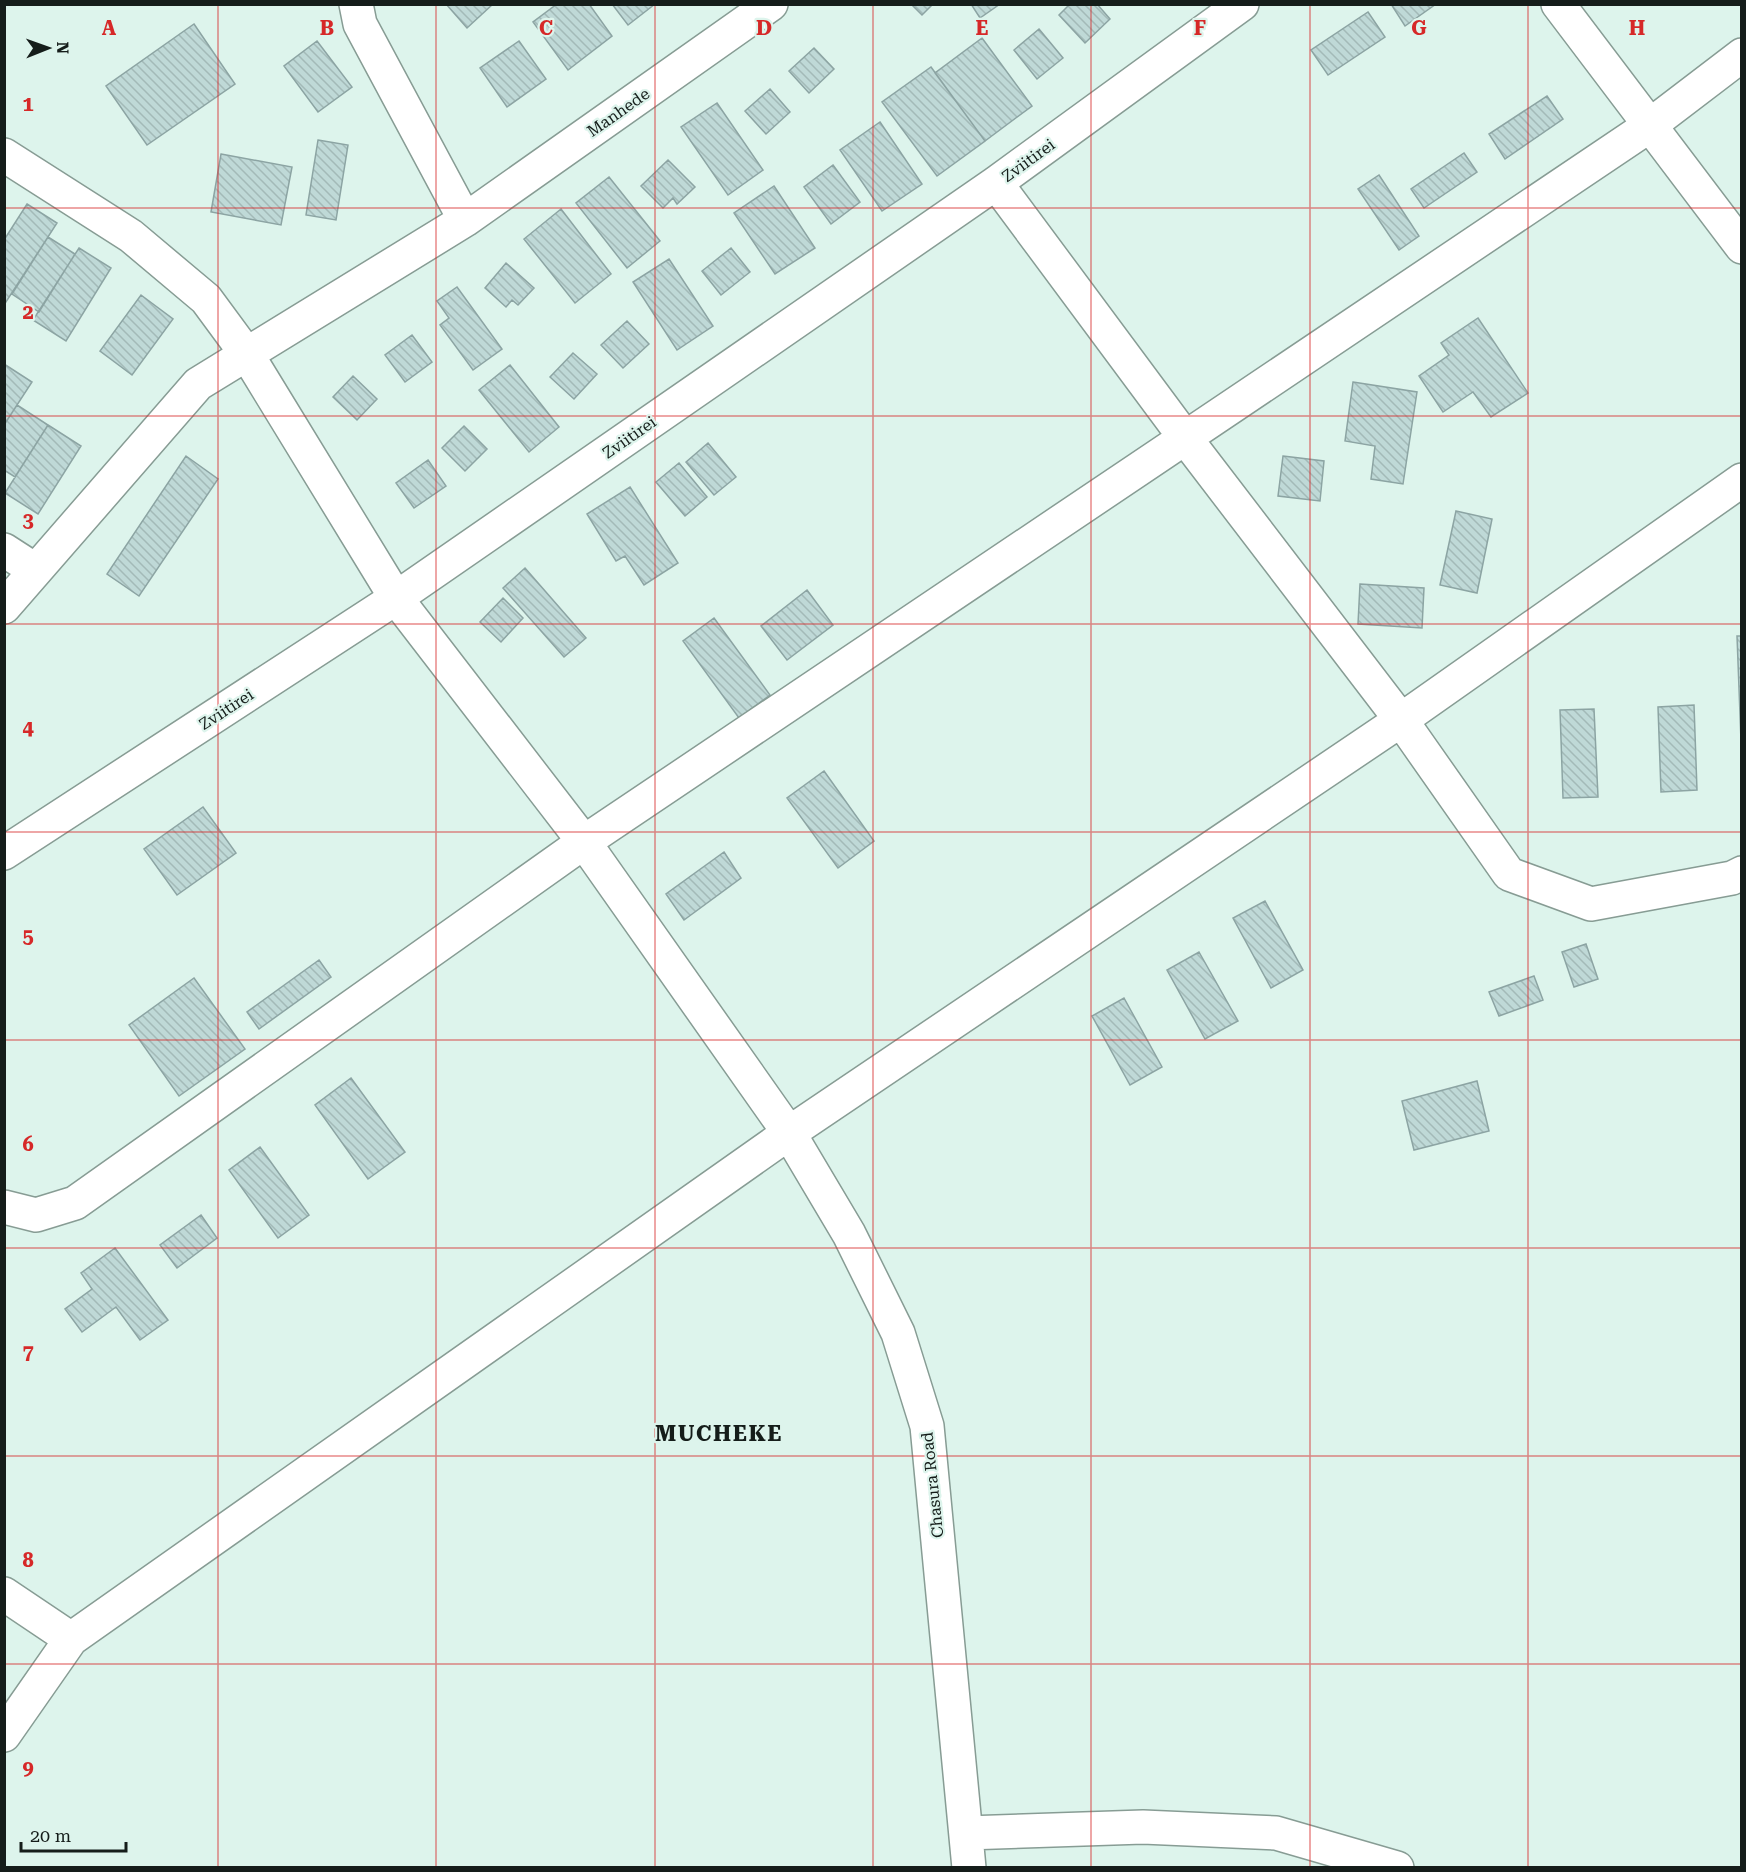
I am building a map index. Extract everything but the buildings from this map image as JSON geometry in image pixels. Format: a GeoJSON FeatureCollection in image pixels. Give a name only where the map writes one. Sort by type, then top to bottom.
{"type":"FeatureCollection","features":[{"type":"Feature","properties":{"kind":"street"},"geometry":{"type":"LineString","coordinates":[[356,4],[360,24],[465,220]]}},
{"type":"Feature","properties":{"kind":"street","name":"Manhede"},"geometry":{"type":"LineString","coordinates":[[4,608],[198,384],[248,356],[465,220],[771,4]]}},
{"type":"Feature","properties":{"kind":"street","name":"Zviitirei"},"geometry":{"type":"LineString","coordinates":[[4,853],[396,598],[996,183],[1242,4]]}},
{"type":"Feature","properties":{"kind":"street"},"geometry":{"type":"LineString","coordinates":[[1558,4],[1742,247]]}},
{"type":"Feature","properties":{"kind":"street"},"geometry":{"type":"LineString","coordinates":[[4,1207],[36,1215],[75,1203],[584,842],[1649,126],[1742,55]]}},
{"type":"Feature","properties":{"kind":"street","name":"Chasura Road"},"geometry":{"type":"LineString","coordinates":[[4,155],[139,243],[206,299],[248,356],[396,598],[584,842],[789,1132],[849,1234],[898,1333],[927,1426],[969,1868]]}},
{"type":"Feature","properties":{"kind":"street"},"geometry":{"type":"LineString","coordinates":[[996,183],[1186,439],[1401,720],[1509,873],[1591,904],[1732,878],[1742,873]]}},
{"type":"Feature","properties":{"kind":"street"},"geometry":{"type":"LineString","coordinates":[[4,1735],[71,1639],[789,1132],[1401,720],[1742,480]]}},
{"type":"Feature","properties":{"kind":"street"},"geometry":{"type":"LineString","coordinates":[[4,550],[35,570]]}},
{"type":"Feature","properties":{"kind":"street"},"geometry":{"type":"LineString","coordinates":[[4,1594],[71,1639]]}},
{"type":"Feature","properties":{"kind":"street"},"geometry":{"type":"LineString","coordinates":[[966,1833],[1143,1827],[1276,1833],[1397,1868]]}},
{"type":"Feature","properties":{"kind":"district","name":"MUCHEKE"},"geometry":{"type":"Point","coordinates":[719,1433]}}]}
